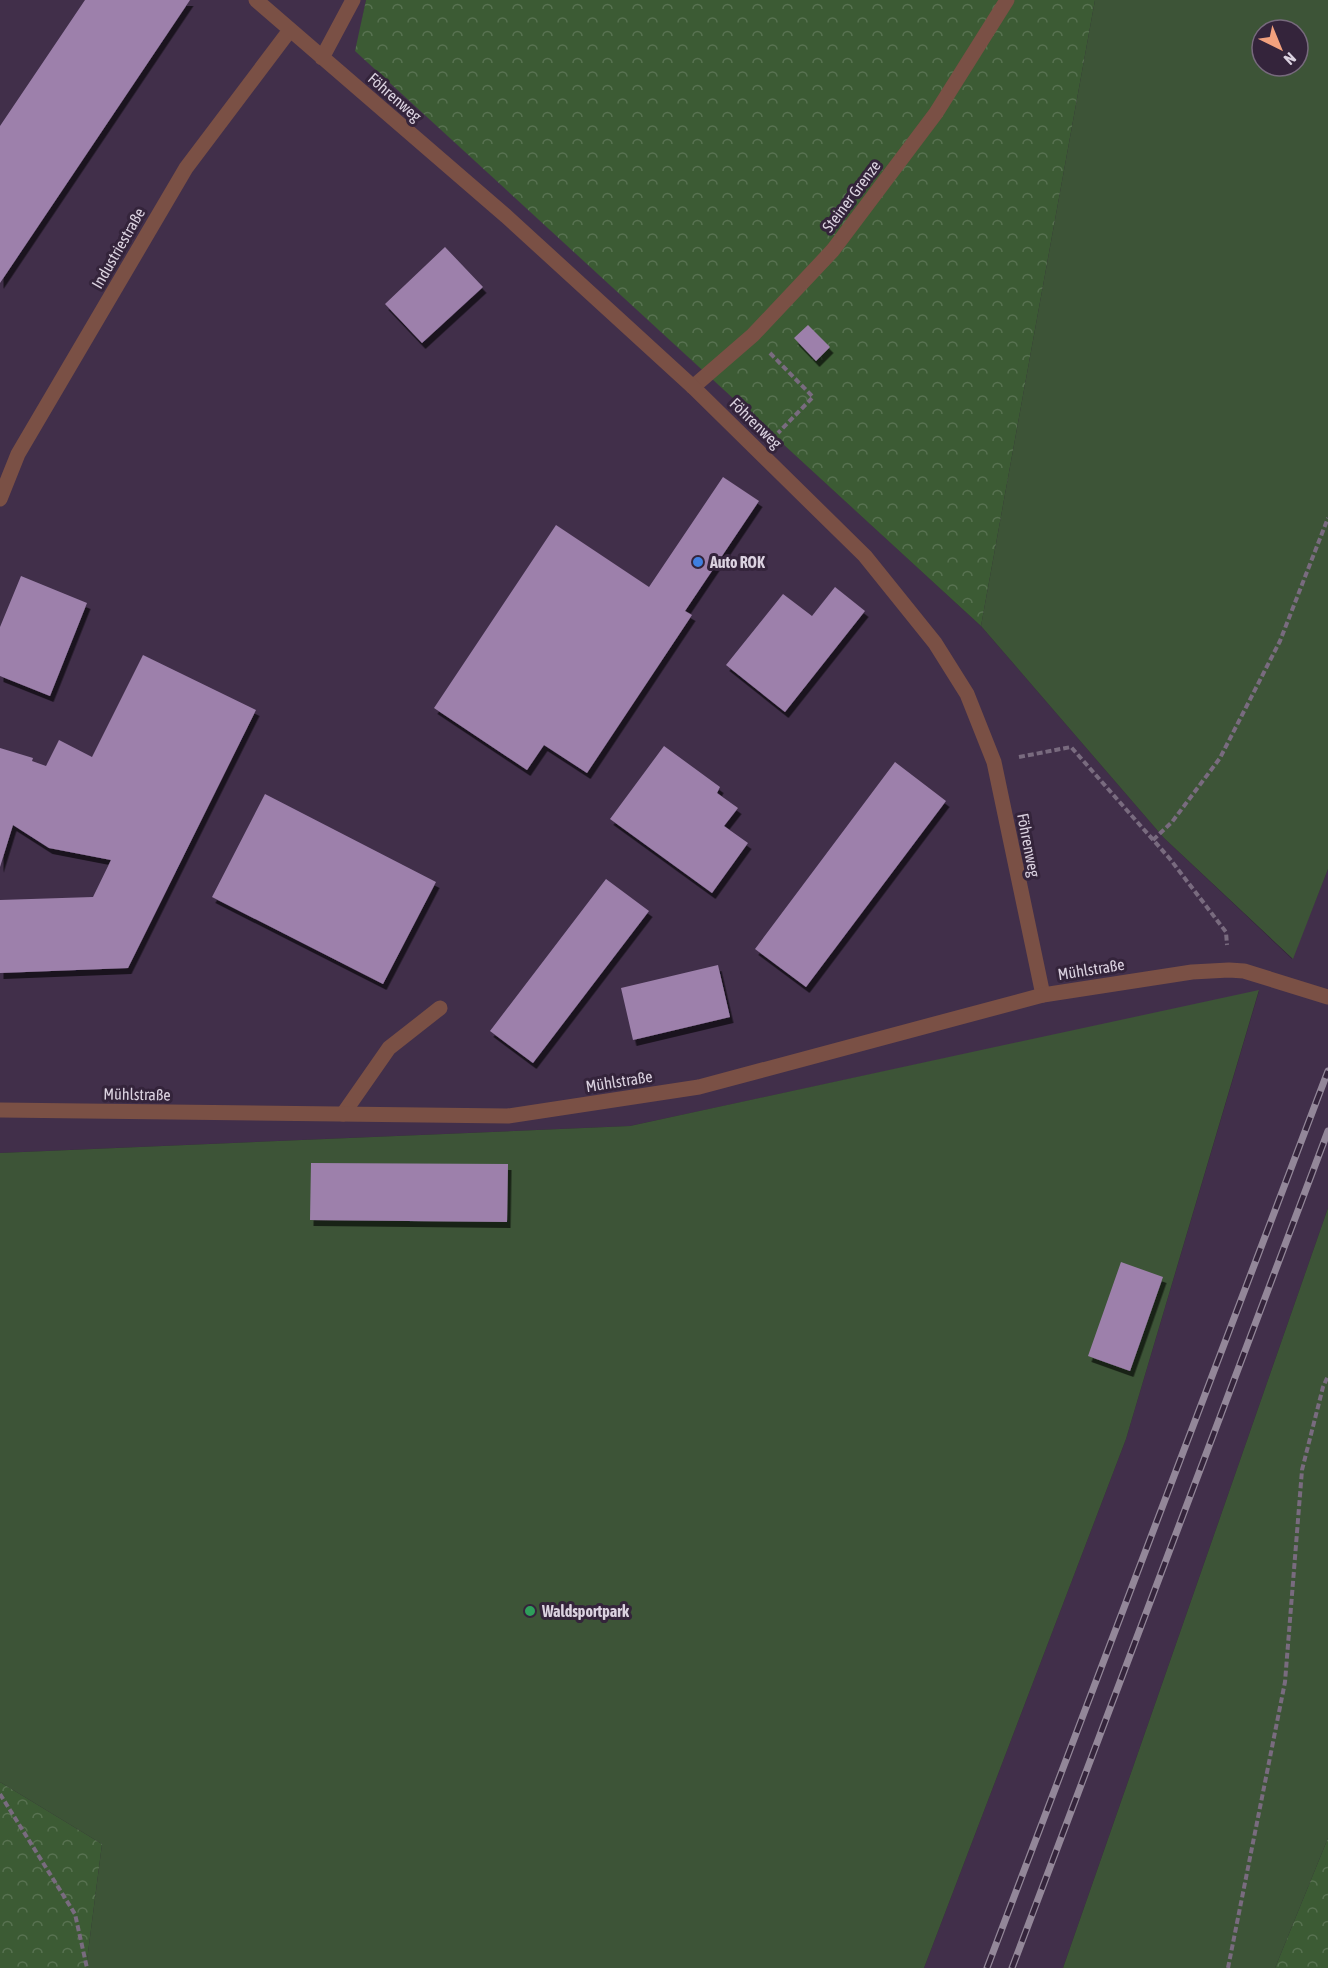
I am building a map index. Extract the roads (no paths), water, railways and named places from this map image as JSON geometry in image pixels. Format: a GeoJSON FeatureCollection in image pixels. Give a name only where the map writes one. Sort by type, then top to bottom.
{"type":"FeatureCollection","features":[{"type":"Feature","properties":{"kind":"street","name":"Föhrenweg"},"geometry":{"type":"LineString","coordinates":[[256,0],[506,216],[693,387],[865,556],[935,643],[967,694],[994,762],[1043,995]]}},
{"type":"Feature","properties":{"kind":"street"},"geometry":{"type":"LineString","coordinates":[[322,58],[353,0]]}},
{"type":"Feature","properties":{"kind":"street","name":"Steiner Grenze"},"geometry":{"type":"LineString","coordinates":[[693,387],[753,335],[833,250],[936,113],[1007,0]]}},
{"type":"Feature","properties":{"kind":"street","name":"Industriestraße"},"geometry":{"type":"LineString","coordinates":[[0,499],[18,454],[186,168],[290,30]]}},
{"type":"Feature","properties":{"kind":"street","name":"Mühlstraße"},"geometry":{"type":"LineString","coordinates":[[0,1110],[508,1116],[699,1087],[1043,995],[1192,972],[1244,971],[1328,997]]}},
{"type":"Feature","properties":{"kind":"street"},"geometry":{"type":"LineString","coordinates":[[343,1114],[388,1048],[440,1008]]}},
{"type":"Feature","properties":{"kind":"railway"},"geometry":{"type":"LineString","coordinates":[[987,1968],[1328,1071]]}},
{"type":"Feature","properties":{"kind":"railway"},"geometry":{"type":"LineString","coordinates":[[1012,1968],[1328,1131]]}},
{"type":"Feature","properties":{"kind":"place","name":"Auto ROK"},"geometry":{"type":"Point","coordinates":[698,562]}},
{"type":"Feature","properties":{"kind":"place","name":"Waldsportpark"},"geometry":{"type":"Point","coordinates":[530,1611]}}]}
